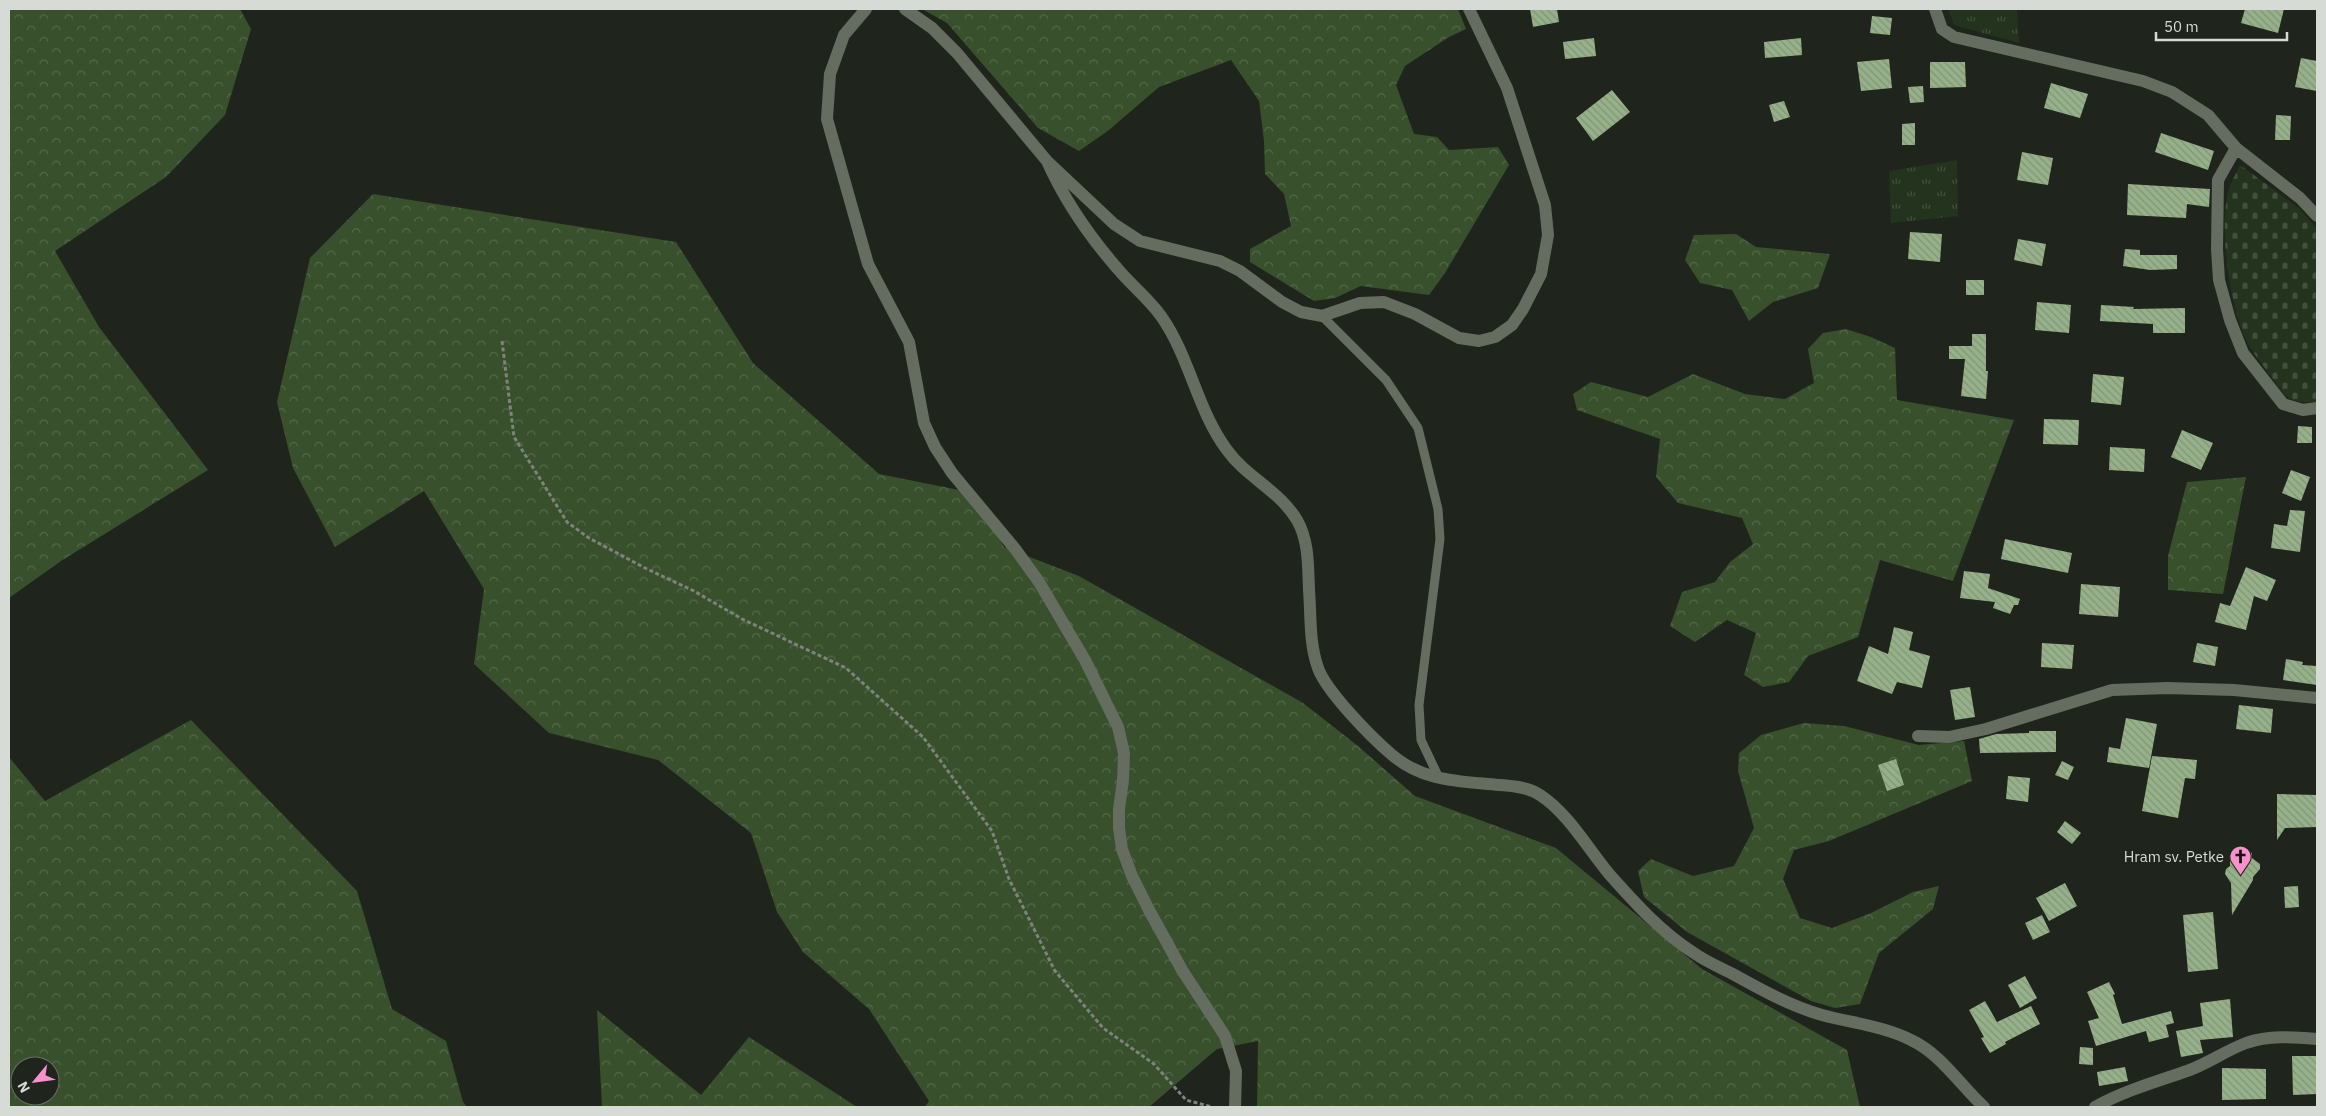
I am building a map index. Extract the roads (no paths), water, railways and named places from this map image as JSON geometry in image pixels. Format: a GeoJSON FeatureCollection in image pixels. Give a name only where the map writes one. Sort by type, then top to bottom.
{"type":"FeatureCollection","features":[{"type":"Feature","properties":{"kind":"street"},"geometry":{"type":"LineString","coordinates":[[866,9],[844,35],[830,74],[827,119],[868,264],[908,342],[924,423],[935,447],[952,473],[1016,550],[1039,582],[1085,660],[1118,726],[1124,753],[1119,809],[1122,849],[1132,876],[1182,970],[1225,1036],[1236,1071],[1235,1107]]}},
{"type":"Feature","properties":{"kind":"street"},"geometry":{"type":"LineString","coordinates":[[905,9],[932,28],[958,53],[1047,161],[1114,224],[1140,241],[1220,261],[1240,271],[1282,302],[1300,312],[1322,316],[1360,303],[1384,302],[1415,314],[1459,338],[1479,341],[1495,337],[1512,325],[1523,309],[1541,274],[1548,235],[1545,205],[1506,88],[1469,9]]}},
{"type":"Feature","properties":{"kind":"street"},"geometry":{"type":"LineString","coordinates":[[1935,9],[1942,29],[1954,37],[2143,81],[2172,92],[2208,115],[2236,148],[2300,198],[2317,216]]}},
{"type":"Feature","properties":{"kind":"street"},"geometry":{"type":"LineString","coordinates":[[2236,148],[2218,180],[2217,249],[2219,280],[2230,320],[2243,353],[2283,404],[2303,410],[2317,408]]}},
{"type":"Feature","properties":{"kind":"street"},"geometry":{"type":"LineString","coordinates":[[1047,161],[1055,179],[1097,242],[1118,270],[1161,316],[1180,350],[1207,415],[1226,450],[1246,471],[1272,489],[1299,523],[1307,549],[1313,649],[1319,671],[1332,693],[1391,754],[1414,771],[1439,778],[1517,787],[1539,794],[1560,814],[1610,875],[1659,926],[1694,953],[1770,994],[1818,1014],[1892,1032],[1913,1040],[1935,1055],[1961,1086],[1984,1107]]}},
{"type":"Feature","properties":{"kind":"street"},"geometry":{"type":"LineString","coordinates":[[1918,736],[1949,737],[1986,729],[2112,690],[2167,688],[2234,690],[2317,698]]}},
{"type":"Feature","properties":{"kind":"street"},"geometry":{"type":"LineString","coordinates":[[2095,1107],[2115,1096],[2204,1064],[2246,1043],[2277,1037],[2317,1040]]}},
{"type":"Feature","properties":{"kind":"lane"},"geometry":{"type":"LineString","coordinates":[[1322,316],[1386,380],[1408,411],[1420,437],[1438,509],[1440,539],[1419,705],[1421,740],[1439,778]]}},
{"type":"Feature","properties":{"kind":"place","name":"Hram sv. Petke"},"geometry":{"type":"Point","coordinates":[2240,875]}}]}
